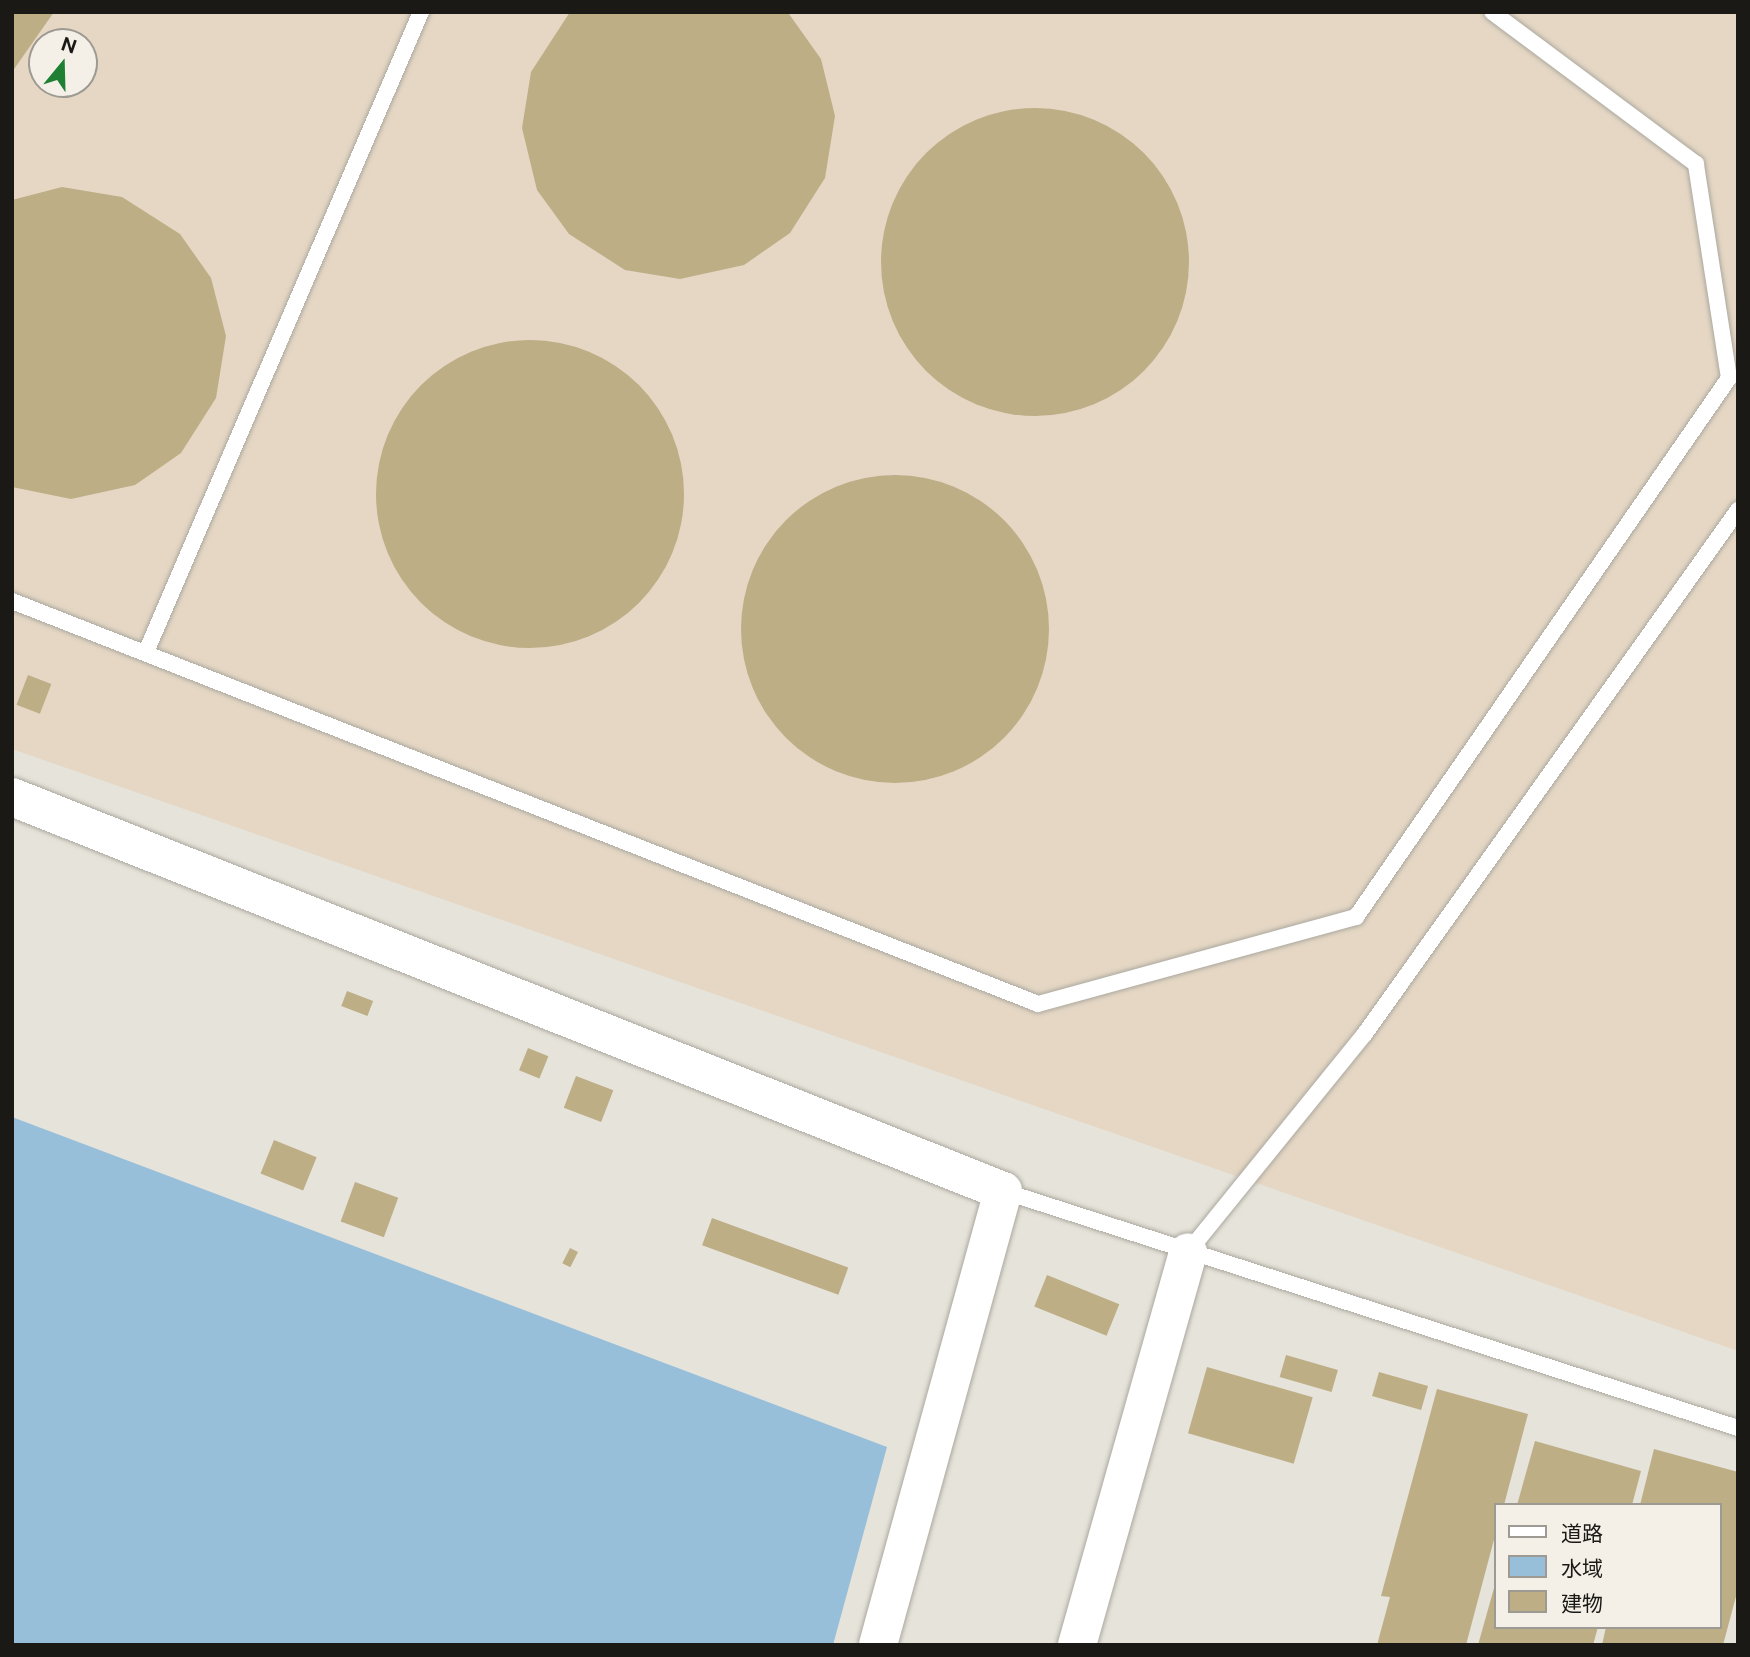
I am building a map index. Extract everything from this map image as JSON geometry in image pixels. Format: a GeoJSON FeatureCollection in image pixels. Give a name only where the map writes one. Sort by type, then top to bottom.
{"type":"FeatureCollection","features":[{"type":"Feature","properties":{"kind":"street"},"geometry":{"type":"LineString","coordinates":[[12,797],[1003,1191],[878,1645]]}},
{"type":"Feature","properties":{"kind":"street"},"geometry":{"type":"LineString","coordinates":[[1077,1645],[1188,1252]]}},
{"type":"Feature","properties":{"kind":"lane"},"geometry":{"type":"LineString","coordinates":[[146,652],[421,12]]}},
{"type":"Feature","properties":{"kind":"lane"},"geometry":{"type":"LineString","coordinates":[[12,601],[1038,1004],[1356,917],[1730,378],[1696,164],[1492,12]]}},
{"type":"Feature","properties":{"kind":"lane"},"geometry":{"type":"LineString","coordinates":[[1188,1252],[1364,1035],[1738,510]]}},
{"type":"Feature","properties":{"kind":"lane"},"geometry":{"type":"LineString","coordinates":[[1003,1191],[1738,1428]]}},
{"type":"Feature","properties":{"kind":"shaded area"},"geometry":{"type":"Polygon","coordinates":[[[12,12],[1738,12],[1738,1351],[12,749],[12,12]]]}},
{"type":"Feature","properties":{"kind":"water"},"geometry":{"type":"Polygon","coordinates":[[[12,1117],[887,1447],[833,1645],[12,1645],[12,1117]]]}},
{"type":"Feature","properties":{"kind":"building"},"geometry":{"type":"Polygon","coordinates":[[[12,12],[54,12],[43,28],[28,28],[28,49],[12,72],[12,12]]]}},
{"type":"Feature","properties":{"kind":"building"},"geometry":{"type":"Polygon","coordinates":[[[570,12],[789,14],[821,59],[835,116],[825,178],[790,233],[744,265],[680,279],[625,270],[569,234],[537,190],[522,128],[531,72],[570,12]]]}},
{"type":"Feature","properties":{"kind":"building"},"geometry":{"type":"Polygon","coordinates":[[[1035,108],[1065,111],[1094,120],[1121,134],[1144,153],[1163,176],[1177,203],[1186,232],[1189,262],[1186,292],[1177,321],[1163,348],[1144,371],[1121,390],[1094,404],[1065,413],[1035,416],[1005,413],[976,404],[949,390],[926,371],[907,348],[893,321],[884,292],[881,262],[884,232],[893,203],[907,176],[926,153],[949,134],[976,120],[1005,111],[1035,108]]]}},
{"type":"Feature","properties":{"kind":"building"},"geometry":{"type":"Polygon","coordinates":[[[62,187],[122,197],[180,234],[211,278],[226,336],[216,398],[181,453],[135,485],[71,499],[12,487],[12,200],[62,187]]]}},
{"type":"Feature","properties":{"kind":"building"},"geometry":{"type":"Polygon","coordinates":[[[530,340],[560,343],[589,352],[616,366],[639,385],[658,408],[672,435],[681,464],[684,494],[681,524],[672,553],[658,580],[639,603],[616,622],[589,636],[560,645],[530,648],[500,645],[471,636],[444,622],[421,603],[402,580],[388,553],[379,524],[376,494],[379,464],[388,435],[402,408],[421,385],[444,366],[471,352],[500,343],[530,340]]]}},
{"type":"Feature","properties":{"kind":"building"},"geometry":{"type":"Polygon","coordinates":[[[895,475],[925,478],[954,487],[981,501],[1004,520],[1023,543],[1037,570],[1046,599],[1049,629],[1046,659],[1037,688],[1023,715],[1004,738],[981,757],[954,771],[925,780],[895,783],[865,780],[836,771],[809,757],[786,738],[767,715],[753,688],[744,659],[741,629],[744,599],[753,570],[767,543],[786,520],[809,501],[836,487],[865,478],[895,475]]]}},
{"type":"Feature","properties":{"kind":"building"},"geometry":{"type":"Polygon","coordinates":[[[28,675],[51,684],[40,714],[17,705],[28,675]]]}},
{"type":"Feature","properties":{"kind":"building"},"geometry":{"type":"Polygon","coordinates":[[[347,991],[373,1001],[367,1016],[341,1006],[347,991]]]}},
{"type":"Feature","properties":{"kind":"building"},"geometry":{"type":"Polygon","coordinates":[[[528,1048],[548,1056],[539,1078],[519,1070],[528,1048]]]}},
{"type":"Feature","properties":{"kind":"building"},"geometry":{"type":"Polygon","coordinates":[[[576,1076],[613,1090],[601,1122],[564,1108],[576,1076]]]}},
{"type":"Feature","properties":{"kind":"building"},"geometry":{"type":"Polygon","coordinates":[[[274,1140],[317,1157],[303,1191],[261,1173],[274,1140]]]}},
{"type":"Feature","properties":{"kind":"building"},"geometry":{"type":"Polygon","coordinates":[[[355,1182],[398,1198],[384,1237],[341,1221],[355,1182]]]}},
{"type":"Feature","properties":{"kind":"building"},"geometry":{"type":"Polygon","coordinates":[[[712,1218],[848,1268],[838,1295],[702,1245],[712,1218]]]}},
{"type":"Feature","properties":{"kind":"building"},"geometry":{"type":"Polygon","coordinates":[[[570,1248],[578,1252],[570,1267],[562,1263],[570,1248]]]}},
{"type":"Feature","properties":{"kind":"building"},"geometry":{"type":"Polygon","coordinates":[[[1047,1275],[1119,1304],[1107,1336],[1034,1307],[1047,1275]]]}},
{"type":"Feature","properties":{"kind":"building"},"geometry":{"type":"Polygon","coordinates":[[[1286,1355],[1338,1370],[1332,1392],[1280,1377],[1286,1355]]]}},
{"type":"Feature","properties":{"kind":"building"},"geometry":{"type":"Polygon","coordinates":[[[1207,1367],[1313,1397],[1294,1464],[1188,1433],[1207,1367]]]}},
{"type":"Feature","properties":{"kind":"building"},"geometry":{"type":"Polygon","coordinates":[[[1379,1372],[1428,1386],[1421,1410],[1372,1396],[1379,1372]]]}},
{"type":"Feature","properties":{"kind":"building"},"geometry":{"type":"Polygon","coordinates":[[[1437,1389],[1528,1414],[1505,1503],[1494,1503],[1494,1540],[1466,1645],[1377,1645],[1390,1597],[1381,1596],[1437,1389]]]}},
{"type":"Feature","properties":{"kind":"building"},"geometry":{"type":"Polygon","coordinates":[[[1535,1441],[1641,1471],[1633,1503],[1518,1503],[1535,1441]]]}},
{"type":"Feature","properties":{"kind":"building"},"geometry":{"type":"Polygon","coordinates":[[[1654,1449],[1738,1472],[1738,1589],[1723,1645],[1602,1645],[1606,1629],[1722,1629],[1722,1503],[1640,1503],[1654,1449]]]}},
{"type":"Feature","properties":{"kind":"building"},"geometry":{"type":"Polygon","coordinates":[[[1494,1588],[1494,1629],[1597,1629],[1593,1645],[1478,1645],[1494,1588]]]}}]}
